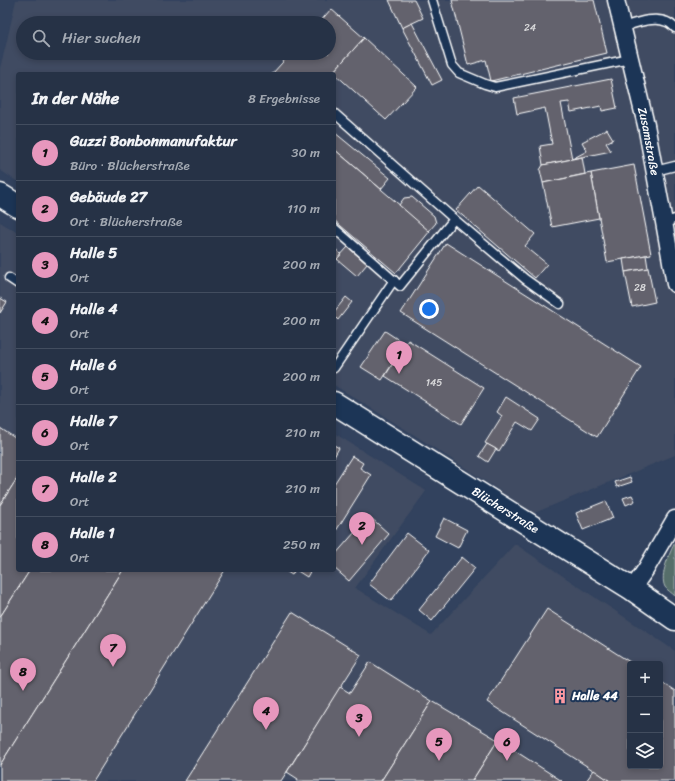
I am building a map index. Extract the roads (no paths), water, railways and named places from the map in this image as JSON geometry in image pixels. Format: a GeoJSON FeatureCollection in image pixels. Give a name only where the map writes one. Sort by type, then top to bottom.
{"type":"FeatureCollection","features":[{"type":"Feature","properties":{"kind":"main road"},"geometry":{"type":"LineString","coordinates":[[0,195],[16,205]]}},
{"type":"Feature","properties":{"kind":"main road","name":"Blücherstraße"},"geometry":{"type":"LineString","coordinates":[[336,404],[632,589],[675,619]]}},
{"type":"Feature","properties":{"kind":"street","name":"Zusamstraße"},"geometry":{"type":"LineString","coordinates":[[616,0],[646,125],[655,171],[670,220],[675,284]]}},
{"type":"Feature","properties":{"kind":"street"},"geometry":{"type":"LineString","coordinates":[[632,589],[646,570],[675,519]]}},
{"type":"Feature","properties":{"kind":"lane"},"geometry":{"type":"LineString","coordinates":[[432,0],[452,65],[459,73],[495,87],[630,59]]}},
{"type":"Feature","properties":{"kind":"lane"},"geometry":{"type":"LineString","coordinates":[[623,27],[656,20],[667,22],[675,28]]}},
{"type":"Feature","properties":{"kind":"lane"},"geometry":{"type":"LineString","coordinates":[[336,115],[454,219],[525,279],[560,304]]}},
{"type":"Feature","properties":{"kind":"lane"},"geometry":{"type":"LineString","coordinates":[[655,171],[675,166]]}},
{"type":"Feature","properties":{"kind":"lane"},"geometry":{"type":"LineString","coordinates":[[336,230],[400,286],[454,219]]}},
{"type":"Feature","properties":{"kind":"lane"},"geometry":{"type":"LineString","coordinates":[[9,278],[16,283]]}},
{"type":"Feature","properties":{"kind":"lane"},"geometry":{"type":"LineString","coordinates":[[336,365],[394,280]]}},
{"type":"Feature","properties":{"kind":"place","name":"Guzzi Bonbonmanufaktur"},"geometry":{"type":"Point","coordinates":[399,374]}},
{"type":"Feature","properties":{"kind":"place","name":"Gebäude 27"},"geometry":{"type":"Point","coordinates":[362,545]}},
{"type":"Feature","properties":{"kind":"place","name":"Halle 2"},"geometry":{"type":"Point","coordinates":[113,667]}},
{"type":"Feature","properties":{"kind":"place","name":"Halle 1"},"geometry":{"type":"Point","coordinates":[23,691]}},
{"type":"Feature","properties":{"kind":"place","name":"Halle 44"},"geometry":{"type":"Point","coordinates":[560,696]}},
{"type":"Feature","properties":{"kind":"place","name":"Halle 4"},"geometry":{"type":"Point","coordinates":[266,730]}},
{"type":"Feature","properties":{"kind":"place","name":"Halle 5"},"geometry":{"type":"Point","coordinates":[359,737]}},
{"type":"Feature","properties":{"kind":"place","name":"Halle 6"},"geometry":{"type":"Point","coordinates":[439,761]}},
{"type":"Feature","properties":{"kind":"place","name":"Halle 7"},"geometry":{"type":"Point","coordinates":[507,761]}}]}
